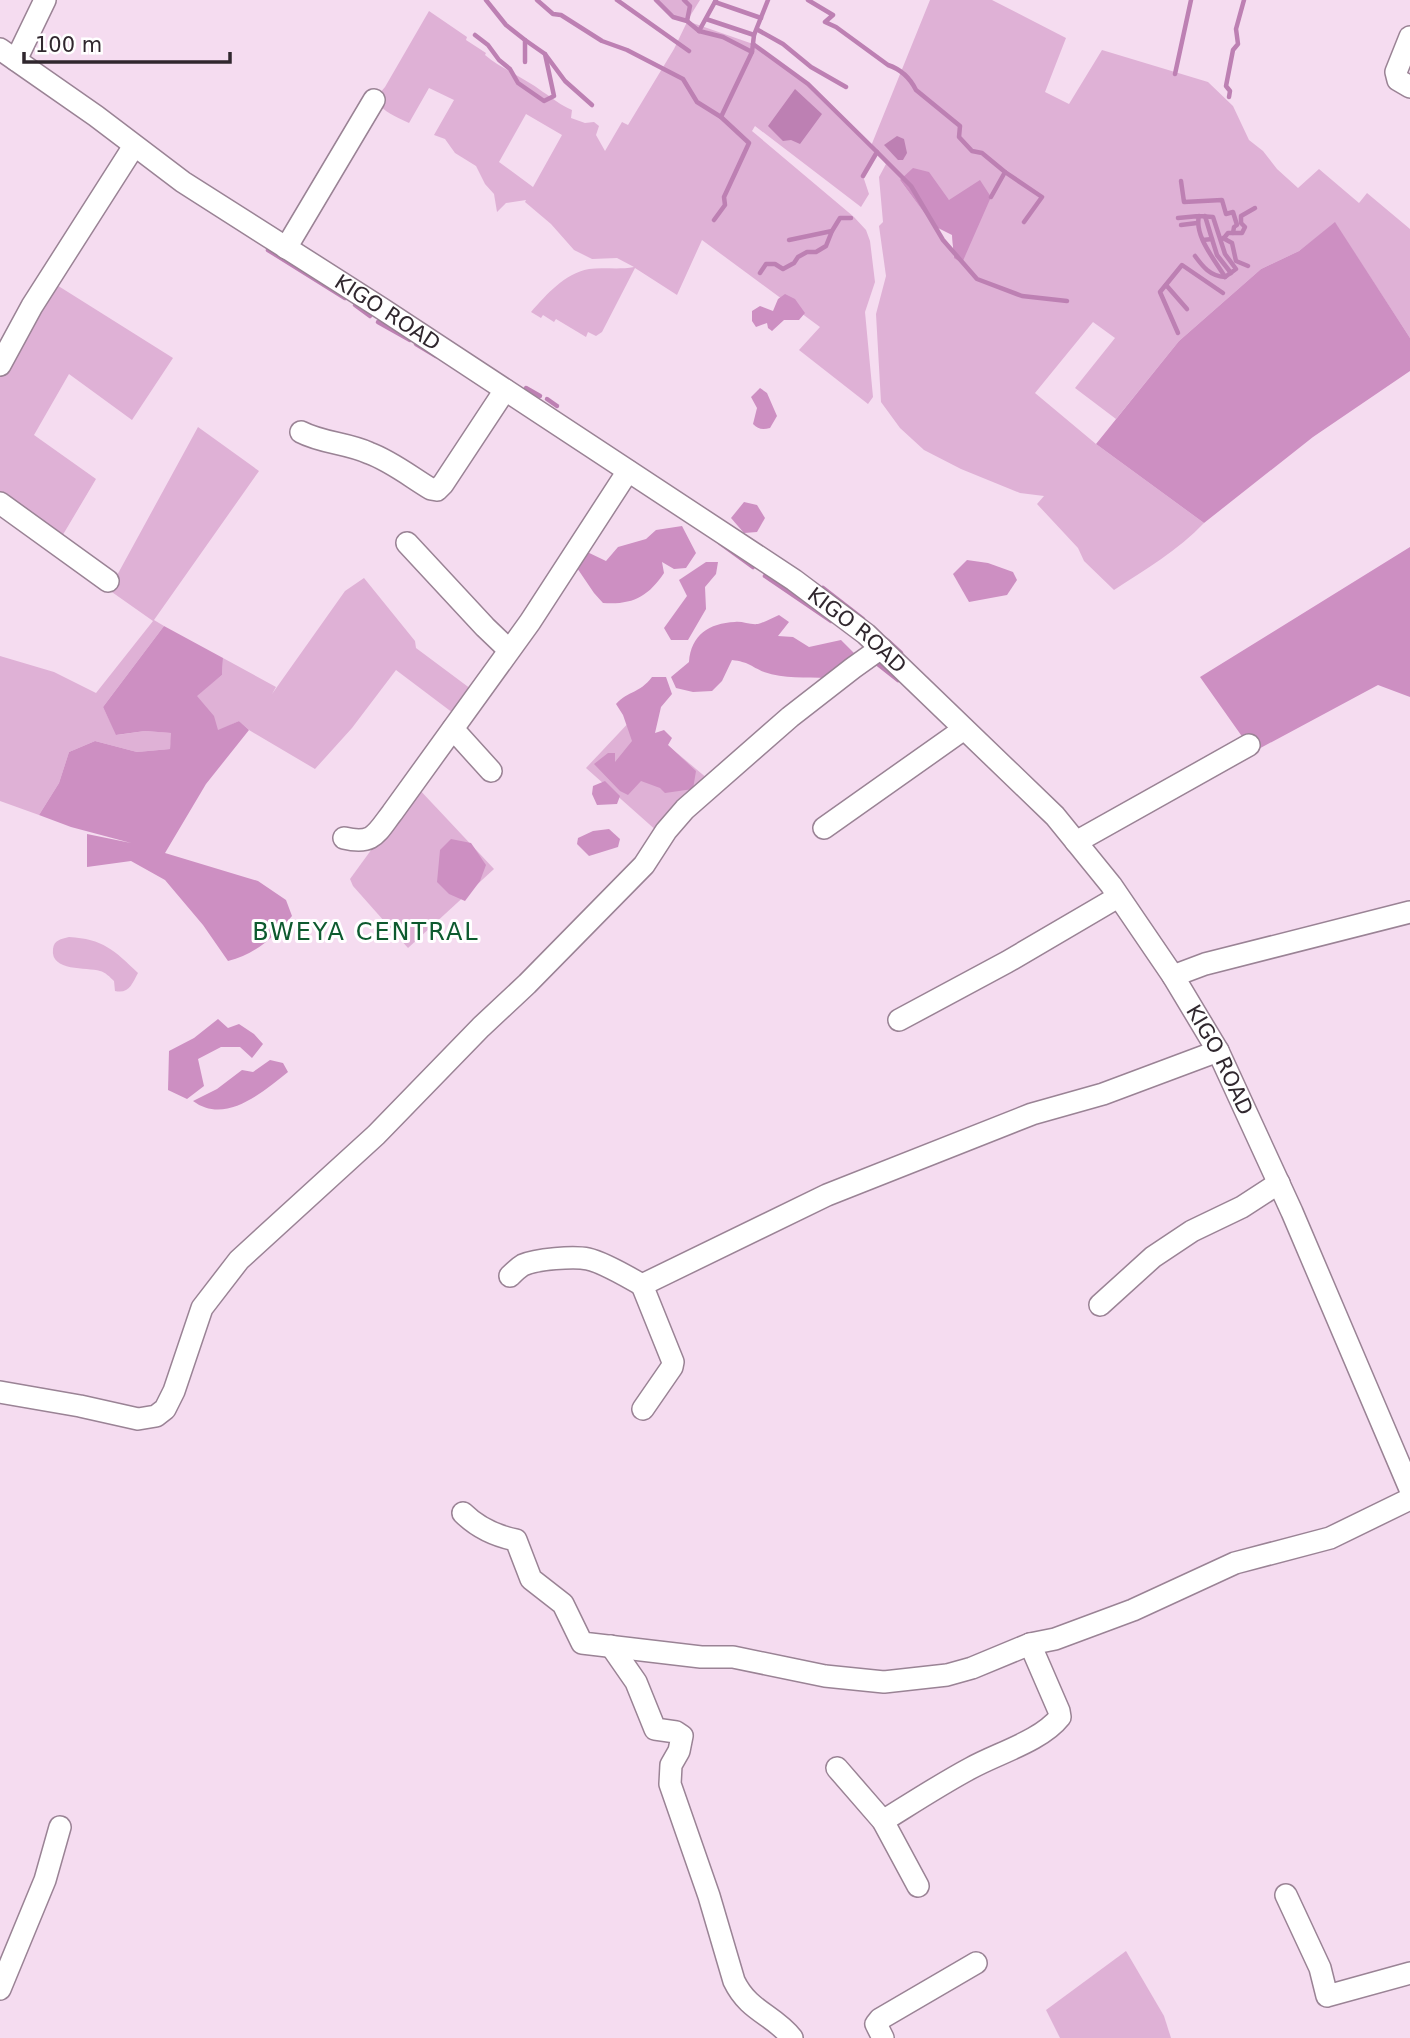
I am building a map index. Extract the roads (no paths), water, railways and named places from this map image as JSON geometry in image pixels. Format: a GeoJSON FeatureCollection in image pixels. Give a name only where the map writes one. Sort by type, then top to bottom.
{"type":"FeatureCollection","features":[{"type":"Feature","properties":{"kind":"street"},"geometry":{"type":"LineString","coordinates":[[8,55],[46,0]]}},
{"type":"Feature","properties":{"kind":"street"},"geometry":{"type":"LineString","coordinates":[[1410,37],[1396,72],[1398,80],[1410,87]]}},
{"type":"Feature","properties":{"kind":"street","name":"KIGO ROAD"},"geometry":{"type":"LineString","coordinates":[[8,55],[96,116],[183,182],[794,580],[866,634],[1055,816],[1118,897],[1173,976],[1217,1051],[1279,1183],[1410,1489]]}},
{"type":"Feature","properties":{"kind":"street"},"geometry":{"type":"LineString","coordinates":[[286,248],[374,100]]}},
{"type":"Feature","properties":{"kind":"street"},"geometry":{"type":"LineString","coordinates":[[0,365],[32,306],[134,146]]}},
{"type":"Feature","properties":{"kind":"street"},"geometry":{"type":"LineString","coordinates":[[301,432],[314,439],[371,453],[437,490],[505,390]]}},
{"type":"Feature","properties":{"kind":"street"},"geometry":{"type":"LineString","coordinates":[[344,838],[360,842],[372,838],[509,650],[628,471]]}},
{"type":"Feature","properties":{"kind":"street"},"geometry":{"type":"LineString","coordinates":[[0,503],[108,581]]}},
{"type":"Feature","properties":{"kind":"street"},"geometry":{"type":"LineString","coordinates":[[407,543],[509,650]]}},
{"type":"Feature","properties":{"kind":"street"},"geometry":{"type":"LineString","coordinates":[[0,1392],[138,1419],[156,1416],[165,1409],[174,1391],[202,1308],[239,1260],[376,1135],[481,1027],[527,984],[644,865],[666,831],[685,809],[790,717],[853,667],[881,649]]}},
{"type":"Feature","properties":{"kind":"street"},"geometry":{"type":"LineString","coordinates":[[453,729],[491,771]]}},
{"type":"Feature","properties":{"kind":"street"},"geometry":{"type":"LineString","coordinates":[[824,828],[964,729]]}},
{"type":"Feature","properties":{"kind":"street"},"geometry":{"type":"LineString","coordinates":[[1076,842],[1249,745]]}},
{"type":"Feature","properties":{"kind":"street"},"geometry":{"type":"LineString","coordinates":[[899,1020],[1007,962],[1118,897]]}},
{"type":"Feature","properties":{"kind":"street"},"geometry":{"type":"LineString","coordinates":[[1173,976],[1205,964],[1410,912]]}},
{"type":"Feature","properties":{"kind":"street"},"geometry":{"type":"LineString","coordinates":[[642,1285],[827,1195],[1032,1114],[1102,1094],[1217,1051]]}},
{"type":"Feature","properties":{"kind":"street"},"geometry":{"type":"LineString","coordinates":[[1100,1305],[1153,1257],[1192,1231],[1242,1207],[1279,1183]]}},
{"type":"Feature","properties":{"kind":"street"},"geometry":{"type":"LineString","coordinates":[[510,1276],[521,1266],[530,1263],[589,1259],[642,1285],[673,1362],[643,1409]]}},
{"type":"Feature","properties":{"kind":"street"},"geometry":{"type":"LineString","coordinates":[[463,1513],[486,1531],[516,1540],[531,1578],[563,1604],[579,1640],[588,1644],[701,1657],[733,1657],[825,1676],[884,1682],[947,1675],[972,1668],[1030,1644],[1055,1639],[1133,1610],[1235,1563],[1330,1538],[1410,1499]]}},
{"type":"Feature","properties":{"kind":"street"},"geometry":{"type":"LineString","coordinates":[[883,1821],[971,1768],[1056,1723],[1060,1717],[1059,1711],[1030,1644]]}},
{"type":"Feature","properties":{"kind":"street"},"geometry":{"type":"LineString","coordinates":[[611,1646],[636,1682],[655,1730],[676,1732],[682,1736],[679,1751],[671,1765],[670,1784],[709,1896],[734,1981],[751,2006],[786,2030],[792,2038]]}},
{"type":"Feature","properties":{"kind":"street"},"geometry":{"type":"LineString","coordinates":[[837,1768],[883,1821],[918,1886]]}},
{"type":"Feature","properties":{"kind":"street"},"geometry":{"type":"LineString","coordinates":[[0,1989],[46,1881],[60,1827]]}},
{"type":"Feature","properties":{"kind":"street"},"geometry":{"type":"LineString","coordinates":[[1286,1895],[1320,1968],[1327,1996],[1410,1973]]}},
{"type":"Feature","properties":{"kind":"street"},"geometry":{"type":"LineString","coordinates":[[883,2038],[876,2024],[880,2019],[976,1963]]}},
{"type":"Feature","properties":{"kind":"waterway"},"geometry":{"type":"LineString","coordinates":[[486,0],[506,25],[525,40],[525,62]]}},
{"type":"Feature","properties":{"kind":"waterway"},"geometry":{"type":"LineString","coordinates":[[537,0],[553,14],[561,15],[602,41],[627,50],[683,79],[697,102],[721,117],[749,143],[724,197],[725,205],[714,220]]}},
{"type":"Feature","properties":{"kind":"waterway"},"geometry":{"type":"LineString","coordinates":[[617,0],[689,51]]}},
{"type":"Feature","properties":{"kind":"waterway"},"geometry":{"type":"LineString","coordinates":[[656,0],[673,17],[687,21],[699,31],[716,0]]}},
{"type":"Feature","properties":{"kind":"waterway"},"geometry":{"type":"LineString","coordinates":[[684,0],[690,6],[687,21]]}},
{"type":"Feature","properties":{"kind":"waterway"},"geometry":{"type":"LineString","coordinates":[[721,117],[752,52],[754,35],[768,0]]}},
{"type":"Feature","properties":{"kind":"waterway"},"geometry":{"type":"LineString","coordinates":[[808,0],[833,15],[825,22],[904,75],[916,90],[960,126],[959,137],[972,151],[982,153],[1005,172],[991,197]]}},
{"type":"Feature","properties":{"kind":"waterway"},"geometry":{"type":"LineString","coordinates":[[1175,74],[1191,0]]}},
{"type":"Feature","properties":{"kind":"waterway"},"geometry":{"type":"LineString","coordinates":[[1229,97],[1230,91],[1226,86],[1233,50],[1238,44],[1236,29],[1244,0]]}},
{"type":"Feature","properties":{"kind":"waterway"},"geometry":{"type":"LineString","coordinates":[[715,2],[761,18]]}},
{"type":"Feature","properties":{"kind":"waterway"},"geometry":{"type":"LineString","coordinates":[[706,19],[754,35]]}},
{"type":"Feature","properties":{"kind":"waterway"},"geometry":{"type":"LineString","coordinates":[[758,30],[783,44],[811,67],[846,87]]}},
{"type":"Feature","properties":{"kind":"waterway"},"geometry":{"type":"LineString","coordinates":[[699,31],[723,37],[752,52]]}},
{"type":"Feature","properties":{"kind":"waterway"},"geometry":{"type":"LineString","coordinates":[[475,35],[510,69],[518,83],[544,101],[554,96],[545,54]]}},
{"type":"Feature","properties":{"kind":"waterway"},"geometry":{"type":"LineString","coordinates":[[525,40],[545,54],[565,81],[592,105]]}},
{"type":"Feature","properties":{"kind":"waterway"},"geometry":{"type":"LineString","coordinates":[[753,44],[808,84],[877,152],[863,176]]}},
{"type":"Feature","properties":{"kind":"waterway"},"geometry":{"type":"LineString","coordinates":[[877,152],[911,186],[943,240],[977,279],[1022,296],[1067,301]]}},
{"type":"Feature","properties":{"kind":"waterway"},"geometry":{"type":"LineString","coordinates":[[1005,172],[1042,197],[1024,222]]}},
{"type":"Feature","properties":{"kind":"waterway"},"geometry":{"type":"LineString","coordinates":[[1181,181],[1184,202],[1222,200],[1226,214],[1233,212],[1237,225],[1233,233],[1228,233],[1224,238]]}},
{"type":"Feature","properties":{"kind":"waterway"},"geometry":{"type":"LineString","coordinates":[[1233,233],[1242,233],[1245,227],[1241,223],[1241,216],[1255,208]]}},
{"type":"Feature","properties":{"kind":"waterway"},"geometry":{"type":"LineString","coordinates":[[1178,218],[1199,216],[1213,217],[1225,254],[1236,269],[1225,277],[1202,240],[1199,216]]}},
{"type":"Feature","properties":{"kind":"waterway"},"geometry":{"type":"LineString","coordinates":[[1205,216],[1212,239]]}},
{"type":"Feature","properties":{"kind":"waterway"},"geometry":{"type":"LineString","coordinates":[[760,273],[766,264],[775,264],[783,269],[807,252],[816,252],[826,246],[840,218],[851,218]]}},
{"type":"Feature","properties":{"kind":"waterway"},"geometry":{"type":"LineString","coordinates":[[1181,225],[1197,223]]}},
{"type":"Feature","properties":{"kind":"waterway"},"geometry":{"type":"LineString","coordinates":[[789,240],[832,231]]}},
{"type":"Feature","properties":{"kind":"waterway"},"geometry":{"type":"LineString","coordinates":[[1223,238],[1232,243],[1236,261],[1248,266]]}},
{"type":"Feature","properties":{"kind":"waterway"},"geometry":{"type":"LineString","coordinates":[[1203,240],[1212,239],[1217,255],[1231,273]]}},
{"type":"Feature","properties":{"kind":"waterway"},"geometry":{"type":"LineString","coordinates":[[268,250],[345,298]]}},
{"type":"Feature","properties":{"kind":"waterway"},"geometry":{"type":"LineString","coordinates":[[1195,256],[1211,273],[1225,277]]}},
{"type":"Feature","properties":{"kind":"waterway"},"geometry":{"type":"LineString","coordinates":[[1178,333],[1160,292],[1182,265],[1223,293]]}},
{"type":"Feature","properties":{"kind":"waterway"},"geometry":{"type":"LineString","coordinates":[[1166,285],[1187,309]]}},
{"type":"Feature","properties":{"kind":"waterway"},"geometry":{"type":"LineString","coordinates":[[355,305],[370,316]]}},
{"type":"Feature","properties":{"kind":"waterway"},"geometry":{"type":"LineString","coordinates":[[378,322],[410,340]]}},
{"type":"Feature","properties":{"kind":"waterway"},"geometry":{"type":"LineString","coordinates":[[416,344],[436,356]]}},
{"type":"Feature","properties":{"kind":"waterway"},"geometry":{"type":"LineString","coordinates":[[526,388],[540,396]]}},
{"type":"Feature","properties":{"kind":"waterway"},"geometry":{"type":"LineString","coordinates":[[547,399],[557,406]]}},
{"type":"Feature","properties":{"kind":"waterway"},"geometry":{"type":"LineString","coordinates":[[720,543],[753,567]]}},
{"type":"Feature","properties":{"kind":"waterway"},"geometry":{"type":"LineString","coordinates":[[765,576],[831,621]]}},
{"type":"Feature","properties":{"kind":"waterway"},"geometry":{"type":"LineString","coordinates":[[823,588],[863,619]]}},
{"type":"Feature","properties":{"kind":"waterway"},"geometry":{"type":"LineString","coordinates":[[889,642],[901,653]]}},
{"type":"Feature","properties":{"kind":"waterway"},"geometry":{"type":"LineString","coordinates":[[874,661],[898,680]]}},
{"type":"Feature","properties":{"kind":"district","name":"BWEYA CENTRAL"},"geometry":{"type":"Point","coordinates":[366,932]}}]}
